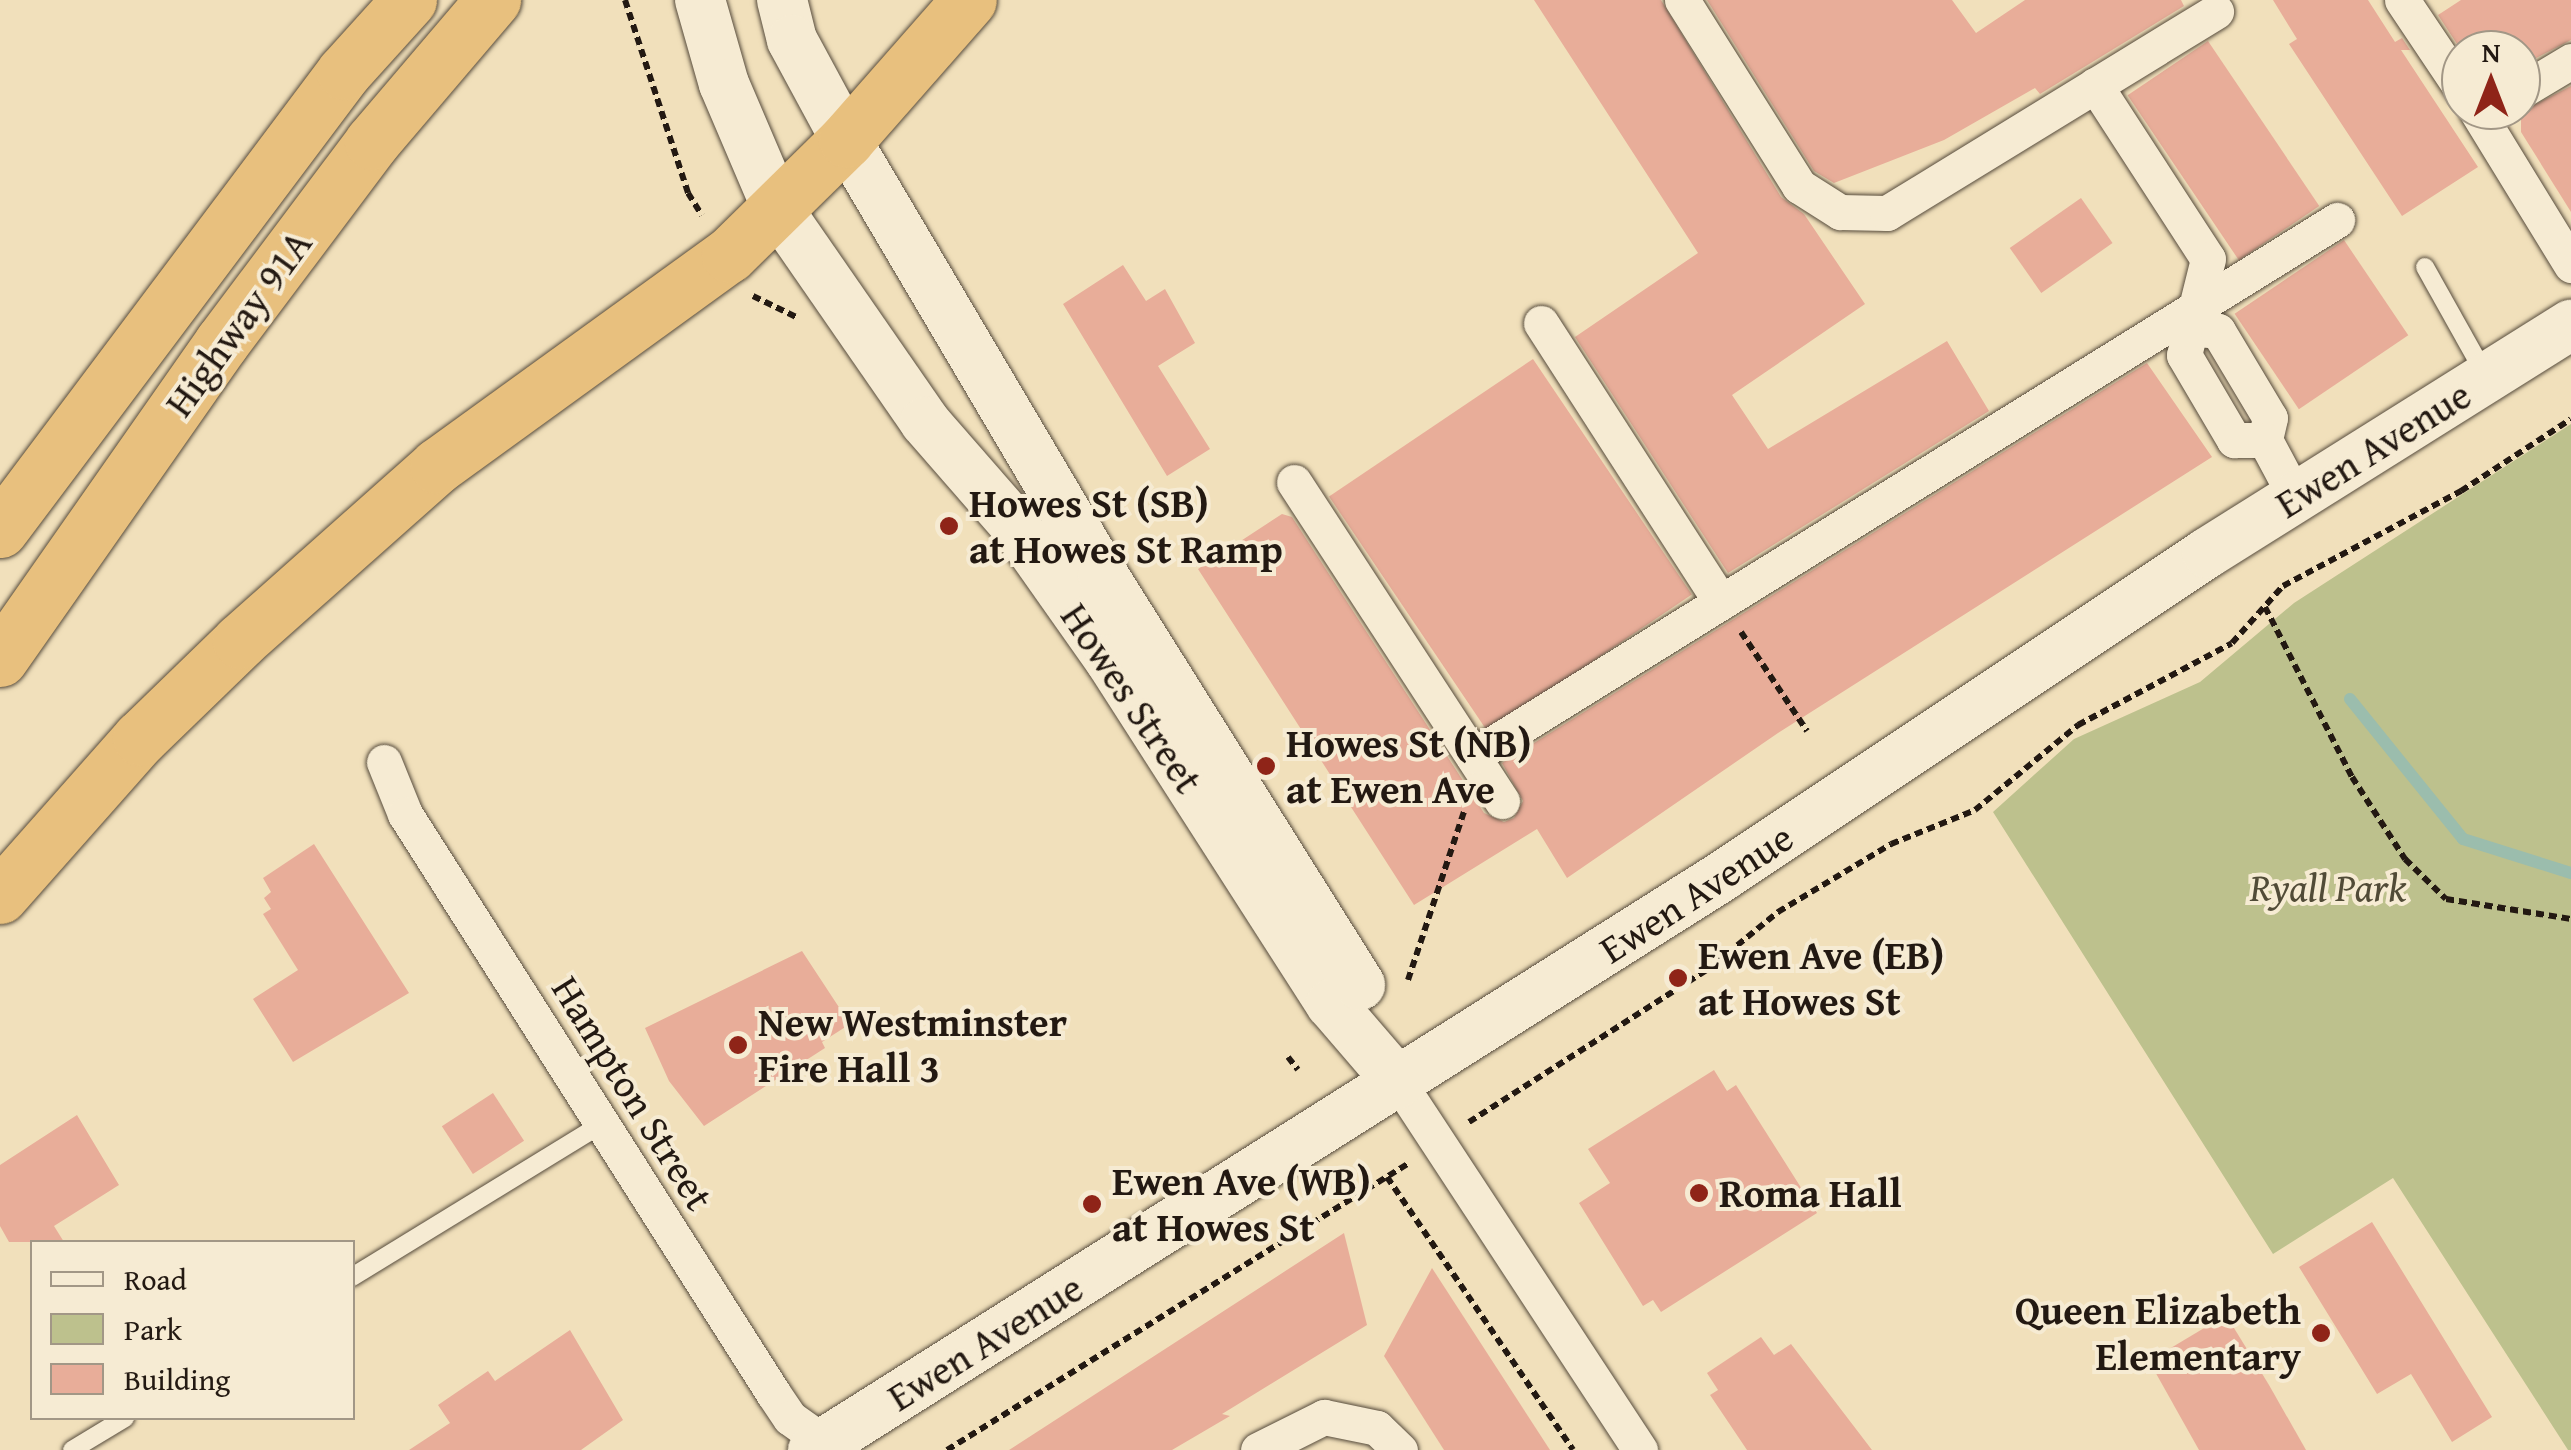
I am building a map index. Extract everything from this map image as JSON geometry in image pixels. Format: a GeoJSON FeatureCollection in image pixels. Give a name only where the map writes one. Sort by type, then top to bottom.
{"type":"FeatureCollection","features":[{"type":"Feature","properties":{"kind":"highway","name":"Highway 91A"},"geometry":{"type":"LineString","coordinates":[[0,530],[322,102],[410,0]]}},
{"type":"Feature","properties":{"kind":"highway","name":"Highway 91A"},"geometry":{"type":"LineString","coordinates":[[0,659],[222,342],[372,142],[492,0]]}},
{"type":"Feature","properties":{"kind":"highway"},"geometry":{"type":"LineString","coordinates":[[0,896],[140,738],[338,554],[438,466],[720,262],[846,140],[969,0]]}},
{"type":"Feature","properties":{"kind":"street","name":"Howes Street"},"geometry":{"type":"LineString","coordinates":[[700,0],[724,84],[778,208],[925,422],[1014,524],[1100,645],[1331,1004],[1399,1082],[1640,1450]]}},
{"type":"Feature","properties":{"kind":"street","name":"Howes Street"},"geometry":{"type":"LineString","coordinates":[[782,0],[792,40],[846,140],[1104,575],[1368,998],[1399,1082]]}},
{"type":"Feature","properties":{"kind":"street"},"geometry":{"type":"LineString","coordinates":[[1682,0],[1799,186],[1840,212],[1886,214],[2216,10]]}},
{"type":"Feature","properties":{"kind":"street"},"geometry":{"type":"LineString","coordinates":[[2402,0],[2441,56]]}},
{"type":"Feature","properties":{"kind":"street"},"geometry":{"type":"LineString","coordinates":[[2541,79],[2571,61]]}},
{"type":"Feature","properties":{"kind":"street"},"geometry":{"type":"LineString","coordinates":[[2095,85],[2208,259],[2188,321]]}},
{"type":"Feature","properties":{"kind":"street"},"geometry":{"type":"LineString","coordinates":[[2490,130],[2571,265]]}},
{"type":"Feature","properties":{"kind":"street"},"geometry":{"type":"LineString","coordinates":[[1476,760],[1720,602],[2188,321],[2337,220]]}},
{"type":"Feature","properties":{"kind":"street"},"geometry":{"type":"LineString","coordinates":[[2188,321],[2218,331],[2270,418],[2265,440],[2296,498]]}},
{"type":"Feature","properties":{"kind":"street"},"geometry":{"type":"LineString","coordinates":[[1542,324],[1720,602]]}},
{"type":"Feature","properties":{"kind":"street","name":"Ewen Avenue"},"geometry":{"type":"LineString","coordinates":[[825,1447],[1399,1082],[2296,498],[2571,325]]}},
{"type":"Feature","properties":{"kind":"street"},"geometry":{"type":"LineString","coordinates":[[1294,482],[1502,801]]}},
{"type":"Feature","properties":{"kind":"street","name":"Hampton Street"},"geometry":{"type":"LineString","coordinates":[[384,762],[405,814],[790,1418],[825,1447]]}},
{"type":"Feature","properties":{"kind":"street"},"geometry":{"type":"LineString","coordinates":[[1258,1450],[1324,1418],[1377,1428],[1400,1450]]}},
{"type":"Feature","properties":{"kind":"lane"},"geometry":{"type":"LineString","coordinates":[[2425,267],[2486,377]]}},
{"type":"Feature","properties":{"kind":"lane"},"geometry":{"type":"LineString","coordinates":[[355,1275],[602,1124]]}},
{"type":"Feature","properties":{"kind":"lane"},"geometry":{"type":"LineString","coordinates":[[72,1450],[122,1420]]}},
{"type":"Feature","properties":{"kind":"path"},"geometry":{"type":"LineString","coordinates":[[625,0],[688,193],[707,223]]}},
{"type":"Feature","properties":{"kind":"path"},"geometry":{"type":"LineString","coordinates":[[1462,1127],[1708,970],[1778,912],[1891,844],[1975,810],[2078,725],[2232,643],[2283,586],[2461,491],[2571,420]]}},
{"type":"Feature","properties":{"kind":"path"},"geometry":{"type":"LineString","coordinates":[[1720,602],[1806,731]]}},
{"type":"Feature","properties":{"kind":"path"},"geometry":{"type":"LineString","coordinates":[[2264,607],[2352,777],[2404,859],[2446,900],[2571,919]]}},
{"type":"Feature","properties":{"kind":"path"},"geometry":{"type":"LineString","coordinates":[[1405,986],[1476,760]]}},
{"type":"Feature","properties":{"kind":"path"},"geometry":{"type":"LineString","coordinates":[[1288,1057],[1298,1070]]}},
{"type":"Feature","properties":{"kind":"path"},"geometry":{"type":"LineString","coordinates":[[947,1450],[1405,1166]]}},
{"type":"Feature","properties":{"kind":"path"},"geometry":{"type":"LineString","coordinates":[[1387,1177],[1573,1450]]}},
{"type":"Feature","properties":{"kind":"green space","name":"Ryall Park"},"geometry":{"type":"Polygon","coordinates":[[[2571,424],[2568,1450],[2393,1178],[2273,1254],[1993,812],[2074,739],[2200,682],[2294,603],[2571,424]]]}},
{"type":"Feature","properties":{"kind":"building"},"geometry":{"type":"Polygon","coordinates":[[[1534,0],[1661,0],[1781,197],[1804,214],[1865,304],[1732,395],[1768,449],[1947,341],[1989,411],[1728,573],[1575,337],[1698,253],[1534,0]]]}},
{"type":"Feature","properties":{"kind":"building"},"geometry":{"type":"Polygon","coordinates":[[[1707,0],[1952,0],[1976,33],[2025,0],[2181,0],[2184,6],[2040,94],[2035,88],[1944,140],[1834,183],[1814,171],[1707,0]]]}},
{"type":"Feature","properties":{"kind":"building"},"geometry":{"type":"Polygon","coordinates":[[[2273,0],[2368,0],[2395,42],[2402,38],[2410,50],[2401,50],[2441,111],[2441,130],[2454,130],[2478,167],[2402,216],[2289,44],[2297,39],[2273,0]]]}},
{"type":"Feature","properties":{"kind":"building"},"geometry":{"type":"Polygon","coordinates":[[[2461,0],[2571,0],[2571,40],[2541,56],[2541,30],[2448,30],[2438,15],[2461,0]]]}},
{"type":"Feature","properties":{"kind":"building"},"geometry":{"type":"Polygon","coordinates":[[[2208,41],[2319,206],[2239,260],[2128,95],[2208,41]]]}},
{"type":"Feature","properties":{"kind":"building"},"geometry":{"type":"Polygon","coordinates":[[[2571,86],[2571,212],[2521,132],[2541,130],[2541,102],[2571,86]]]}},
{"type":"Feature","properties":{"kind":"building"},"geometry":{"type":"Polygon","coordinates":[[[2081,198],[2113,243],[2041,293],[2010,248],[2081,198]]]}},
{"type":"Feature","properties":{"kind":"building"},"geometry":{"type":"Polygon","coordinates":[[[2344,240],[2408,335],[2299,409],[2235,314],[2344,240]]]}},
{"type":"Feature","properties":{"kind":"building"},"geometry":{"type":"Polygon","coordinates":[[[1123,265],[1146,301],[1165,289],[1195,343],[1158,366],[1210,449],[1167,476],[1063,304],[1123,265]]]}},
{"type":"Feature","properties":{"kind":"building"},"geometry":{"type":"Polygon","coordinates":[[[1533,359],[1692,594],[1488,732],[1329,497],[1533,359]]]}},
{"type":"Feature","properties":{"kind":"building"},"geometry":{"type":"Polygon","coordinates":[[[2147,363],[2212,457],[1778,733],[1567,878],[1537,829],[1414,905],[1198,569],[1282,514],[1292,517],[1484,813],[1504,822],[1514,818],[1523,801],[1502,763],[2147,363]]]}},
{"type":"Feature","properties":{"kind":"building"},"geometry":{"type":"Polygon","coordinates":[[[314,844],[409,993],[293,1062],[253,999],[298,970],[263,914],[271,909],[264,898],[271,892],[263,878],[314,844]]]}},
{"type":"Feature","properties":{"kind":"building","name":"New Westminster Fire Hall 3"},"geometry":{"type":"Polygon","coordinates":[[[802,951],[850,1024],[822,1042],[825,1048],[704,1126],[669,1081],[645,1028],[802,951]]]}},
{"type":"Feature","properties":{"kind":"building","name":"Roma Hall"},"geometry":{"type":"Polygon","coordinates":[[[1714,1070],[1727,1091],[1736,1085],[1817,1213],[1661,1312],[1653,1300],[1643,1306],[1579,1203],[1610,1183],[1588,1149],[1714,1070]]]}},
{"type":"Feature","properties":{"kind":"building"},"geometry":{"type":"Polygon","coordinates":[[[493,1093],[524,1141],[473,1174],[442,1126],[493,1093]]]}},
{"type":"Feature","properties":{"kind":"building"},"geometry":{"type":"Polygon","coordinates":[[[77,1115],[119,1185],[54,1226],[63,1240],[9,1242],[0,1226],[0,1165],[77,1115]]]}},
{"type":"Feature","properties":{"kind":"building"},"geometry":{"type":"Polygon","coordinates":[[[2372,1222],[2492,1417],[2452,1442],[2411,1374],[2377,1394],[2299,1267],[2372,1222]]]}},
{"type":"Feature","properties":{"kind":"building"},"geometry":{"type":"Polygon","coordinates":[[[1344,1233],[1367,1325],[1222,1414],[1230,1416],[1172,1450],[1009,1450],[1344,1233]]]}},
{"type":"Feature","properties":{"kind":"building"},"geometry":{"type":"Polygon","coordinates":[[[1432,1268],[1550,1450],[1444,1450],[1384,1356],[1432,1268]]]}},
{"type":"Feature","properties":{"kind":"building"},"geometry":{"type":"Polygon","coordinates":[[[2226,1315],[2306,1450],[2199,1450],[2149,1361],[2226,1315]]]}},
{"type":"Feature","properties":{"kind":"building"},"geometry":{"type":"Polygon","coordinates":[[[570,1330],[623,1420],[581,1450],[409,1450],[450,1423],[438,1405],[488,1371],[495,1381],[570,1330]]]}},
{"type":"Feature","properties":{"kind":"building"},"geometry":{"type":"Polygon","coordinates":[[[1761,1337],[1774,1355],[1791,1344],[1872,1450],[1747,1450],[1710,1395],[1718,1390],[1707,1373],[1761,1337]]]}},
{"type":"Feature","properties":{"kind":"waterway"},"geometry":{"type":"LineString","coordinates":[[2350,699],[2463,839],[2571,873]]}},
{"type":"Feature","properties":{"kind":"place","name":"Howes St (SB) at Howes St Ramp"},"geometry":{"type":"Point","coordinates":[949,526]}},
{"type":"Feature","properties":{"kind":"place","name":"Howes St (NB) at Ewen Ave"},"geometry":{"type":"Point","coordinates":[1266,766]}},
{"type":"Feature","properties":{"kind":"place","name":"Ewen Ave (EB) at Howes St"},"geometry":{"type":"Point","coordinates":[1678,978]}},
{"type":"Feature","properties":{"kind":"place","name":"New Westminster Fire Hall 3"},"geometry":{"type":"Point","coordinates":[738,1045]}},
{"type":"Feature","properties":{"kind":"place","name":"Roma Hall"},"geometry":{"type":"Point","coordinates":[1699,1193]}},
{"type":"Feature","properties":{"kind":"place","name":"Ewen Ave (WB) at Howes St"},"geometry":{"type":"Point","coordinates":[1092,1204]}},
{"type":"Feature","properties":{"kind":"place","name":"Queen Elizabeth Elementary"},"geometry":{"type":"Point","coordinates":[2321,1333]}}]}
